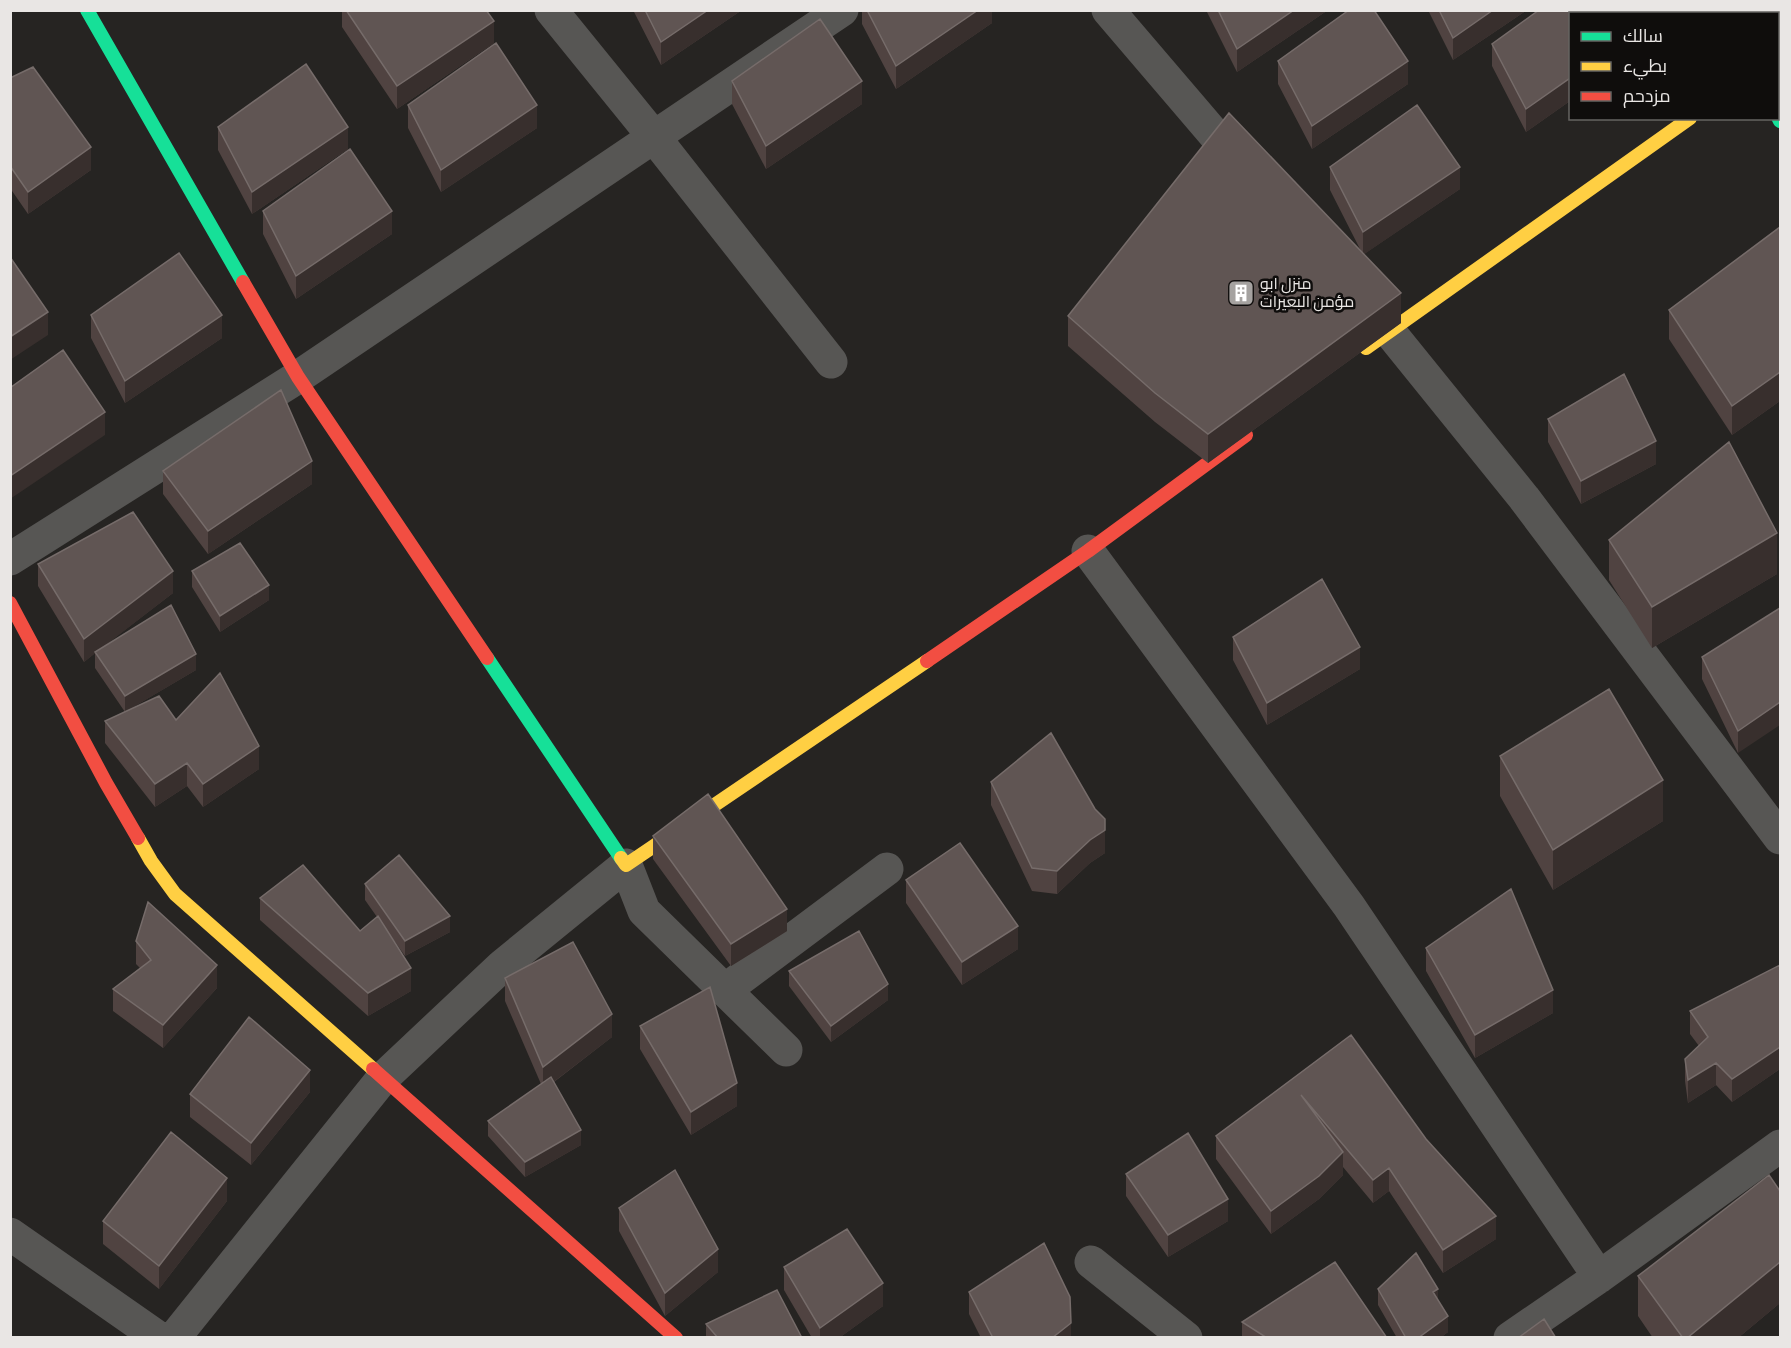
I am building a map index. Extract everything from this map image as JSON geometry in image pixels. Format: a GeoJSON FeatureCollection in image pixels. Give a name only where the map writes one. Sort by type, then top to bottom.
{"type":"FeatureCollection","features":[{"type":"Feature","properties":{"kind":"street"},"geometry":{"type":"LineString","coordinates":[[87,10],[298,377],[626,866],[644,911],[786,1050]]}},
{"type":"Feature","properties":{"kind":"street"},"geometry":{"type":"LineString","coordinates":[[551,10],[831,362]]}},
{"type":"Feature","properties":{"kind":"street"},"geometry":{"type":"LineString","coordinates":[[10,559],[298,377],[842,10]]}},
{"type":"Feature","properties":{"kind":"street"},"geometry":{"type":"LineString","coordinates":[[1108,10],[1265,193]]}},
{"type":"Feature","properties":{"kind":"street"},"geometry":{"type":"LineString","coordinates":[[1354,356],[1687,120]]}},
{"type":"Feature","properties":{"kind":"street"},"geometry":{"type":"LineString","coordinates":[[1351,287],[1390,330],[1524,498],[1780,838]]}},
{"type":"Feature","properties":{"kind":"street"},"geometry":{"type":"LineString","coordinates":[[174,1338],[382,1079],[502,966],[626,866],[1088,551],[1255,429]]}},
{"type":"Feature","properties":{"kind":"street"},"geometry":{"type":"LineString","coordinates":[[1088,551],[1349,906],[1599,1277]]}},
{"type":"Feature","properties":{"kind":"street"},"geometry":{"type":"LineString","coordinates":[[10,603],[106,783],[161,876],[175,894],[676,1338]]}},
{"type":"Feature","properties":{"kind":"street"},"geometry":{"type":"LineString","coordinates":[[725,990],[887,869]]}},
{"type":"Feature","properties":{"kind":"street"},"geometry":{"type":"LineString","coordinates":[[1510,1338],[1599,1277],[1780,1146]]}},
{"type":"Feature","properties":{"kind":"street"},"geometry":{"type":"LineString","coordinates":[[10,1234],[159,1338]]}},
{"type":"Feature","properties":{"kind":"street"},"geometry":{"type":"LineString","coordinates":[[1091,1262],[1186,1338]]}},
{"type":"Feature","properties":{"kind":"building"},"geometry":{"type":"Polygon","coordinates":[[[346,10],[486,10],[494,21],[397,86],[346,10]]]}},
{"type":"Feature","properties":{"kind":"building"},"geometry":{"type":"Polygon","coordinates":[[[645,10],[708,10],[661,42],[645,10]]]}},
{"type":"Feature","properties":{"kind":"building"},"geometry":{"type":"Polygon","coordinates":[[[867,10],[978,10],[896,66],[867,10]]]}},
{"type":"Feature","properties":{"kind":"building"},"geometry":{"type":"Polygon","coordinates":[[[1218,10],[1294,10],[1237,49],[1218,10]]]}},
{"type":"Feature","properties":{"kind":"building"},"geometry":{"type":"Polygon","coordinates":[[[1349,10],[1374,10],[1408,61],[1312,126],[1278,61],[1349,10]]]}},
{"type":"Feature","properties":{"kind":"building"},"geometry":{"type":"Polygon","coordinates":[[[1439,10],[1493,10],[1453,38],[1439,10]]]}},
{"type":"Feature","properties":{"kind":"building"},"geometry":{"type":"Polygon","coordinates":[[[1539,10],[1599,10],[1600,12],[1569,12],[1569,79],[1526,109],[1492,44],[1539,10]]]}},
{"type":"Feature","properties":{"kind":"building"},"geometry":{"type":"Polygon","coordinates":[[[820,19],[862,81],[766,146],[732,81],[820,19]]]}},
{"type":"Feature","properties":{"kind":"building"},"geometry":{"type":"Polygon","coordinates":[[[496,43],[537,105],[441,170],[408,105],[496,43]]]}},
{"type":"Feature","properties":{"kind":"building"},"geometry":{"type":"Polygon","coordinates":[[[306,64],[348,127],[252,192],[218,127],[306,64]]]}},
{"type":"Feature","properties":{"kind":"building"},"geometry":{"type":"Polygon","coordinates":[[[33,67],[91,147],[28,192],[10,166],[10,78],[33,67]]]}},
{"type":"Feature","properties":{"kind":"building"},"geometry":{"type":"Polygon","coordinates":[[[1417,105],[1460,167],[1363,232],[1330,167],[1417,105]]]}},
{"type":"Feature","properties":{"kind":"building","name":"منزل ابو مؤمن البعيرات"},"geometry":{"type":"Polygon","coordinates":[[[1229,113],[1401,293],[1208,434],[1155,393],[1068,316],[1229,113]]]}},
{"type":"Feature","properties":{"kind":"building"},"geometry":{"type":"Polygon","coordinates":[[[350,149],[392,211],[296,276],[263,211],[350,149]]]}},
{"type":"Feature","properties":{"kind":"building"},"geometry":{"type":"Polygon","coordinates":[[[1780,227],[1780,372],[1732,406],[1669,310],[1780,227]]]}},
{"type":"Feature","properties":{"kind":"building"},"geometry":{"type":"Polygon","coordinates":[[[179,253],[222,315],[125,381],[91,315],[179,253]]]}},
{"type":"Feature","properties":{"kind":"building"},"geometry":{"type":"Polygon","coordinates":[[[10,257],[48,312],[10,337],[10,257]]]}},
{"type":"Feature","properties":{"kind":"building"},"geometry":{"type":"Polygon","coordinates":[[[63,350],[105,412],[10,476],[10,388],[63,350]]]}},
{"type":"Feature","properties":{"kind":"building"},"geometry":{"type":"Polygon","coordinates":[[[1624,374],[1656,441],[1581,481],[1548,419],[1624,374]]]}},
{"type":"Feature","properties":{"kind":"building"},"geometry":{"type":"Polygon","coordinates":[[[281,390],[312,461],[208,531],[163,471],[281,390]]]}},
{"type":"Feature","properties":{"kind":"building"},"geometry":{"type":"Polygon","coordinates":[[[1729,442],[1777,533],[1652,607],[1609,540],[1729,442]]]}},
{"type":"Feature","properties":{"kind":"building"},"geometry":{"type":"Polygon","coordinates":[[[133,512],[173,571],[84,639],[38,564],[133,512]]]}},
{"type":"Feature","properties":{"kind":"building"},"geometry":{"type":"Polygon","coordinates":[[[240,543],[269,585],[220,616],[192,571],[240,543]]]}},
{"type":"Feature","properties":{"kind":"building"},"geometry":{"type":"Polygon","coordinates":[[[1322,579],[1360,647],[1267,703],[1233,637],[1322,579]]]}},
{"type":"Feature","properties":{"kind":"building"},"geometry":{"type":"Polygon","coordinates":[[[171,605],[196,654],[125,696],[95,652],[171,605]]]}},
{"type":"Feature","properties":{"kind":"building"},"geometry":{"type":"Polygon","coordinates":[[[1780,608],[1780,702],[1738,731],[1702,657],[1780,608]]]}},
{"type":"Feature","properties":{"kind":"building"},"geometry":{"type":"Polygon","coordinates":[[[220,673],[259,746],[203,784],[187,763],[155,784],[105,721],[159,696],[176,720],[220,673]]]}},
{"type":"Feature","properties":{"kind":"building"},"geometry":{"type":"Polygon","coordinates":[[[1609,689],[1663,780],[1553,850],[1500,756],[1609,689]]]}},
{"type":"Feature","properties":{"kind":"building"},"geometry":{"type":"Polygon","coordinates":[[[1051,733],[1095,809],[1105,819],[1105,830],[1090,840],[1057,871],[1032,868],[991,782],[1051,733]]]}},
{"type":"Feature","properties":{"kind":"building"},"geometry":{"type":"Polygon","coordinates":[[[708,794],[787,909],[731,944],[653,836],[708,794]]]}},
{"type":"Feature","properties":{"kind":"building"},"geometry":{"type":"Polygon","coordinates":[[[960,843],[1018,926],[962,962],[906,880],[960,843]]]}},
{"type":"Feature","properties":{"kind":"building"},"geometry":{"type":"Polygon","coordinates":[[[399,855],[450,916],[405,941],[365,884],[399,855]]]}},
{"type":"Feature","properties":{"kind":"building"},"geometry":{"type":"Polygon","coordinates":[[[303,865],[360,931],[378,916],[411,968],[368,993],[260,898],[303,865]]]}},
{"type":"Feature","properties":{"kind":"building"},"geometry":{"type":"Polygon","coordinates":[[[1511,889],[1553,990],[1475,1035],[1426,948],[1511,889]]]}},
{"type":"Feature","properties":{"kind":"building"},"geometry":{"type":"Polygon","coordinates":[[[148,902],[217,965],[163,1025],[113,989],[151,960],[136,941],[148,902]]]}},
{"type":"Feature","properties":{"kind":"building"},"geometry":{"type":"Polygon","coordinates":[[[859,931],[888,984],[831,1026],[789,971],[859,931]]]}},
{"type":"Feature","properties":{"kind":"building"},"geometry":{"type":"Polygon","coordinates":[[[573,942],[612,1014],[543,1067],[505,978],[573,942]]]}},
{"type":"Feature","properties":{"kind":"building"},"geometry":{"type":"Polygon","coordinates":[[[1780,965],[1780,1047],[1732,1079],[1716,1063],[1688,1080],[1685,1059],[1708,1037],[1690,1011],[1780,965]]]}},
{"type":"Feature","properties":{"kind":"building"},"geometry":{"type":"Polygon","coordinates":[[[710,987],[737,1083],[691,1112],[640,1026],[710,987]]]}},
{"type":"Feature","properties":{"kind":"building"},"geometry":{"type":"Polygon","coordinates":[[[249,1017],[310,1070],[251,1143],[190,1094],[249,1017]]]}},
{"type":"Feature","properties":{"kind":"building"},"geometry":{"type":"Polygon","coordinates":[[[1351,1035],[1426,1139],[1496,1216],[1443,1250],[1389,1168],[1373,1180],[1301,1095],[1343,1152],[1319,1176],[1271,1211],[1216,1136],[1351,1035]]]}},
{"type":"Feature","properties":{"kind":"building"},"geometry":{"type":"Polygon","coordinates":[[[551,1077],[581,1130],[525,1162],[488,1121],[551,1077]]]}},
{"type":"Feature","properties":{"kind":"building"},"geometry":{"type":"Polygon","coordinates":[[[171,1132],[227,1178],[159,1266],[103,1221],[171,1132]]]}},
{"type":"Feature","properties":{"kind":"building"},"geometry":{"type":"Polygon","coordinates":[[[1188,1133],[1228,1199],[1168,1235],[1126,1174],[1188,1133]]]}},
{"type":"Feature","properties":{"kind":"building"},"geometry":{"type":"Polygon","coordinates":[[[675,1170],[718,1249],[665,1293],[619,1208],[675,1170]]]}},
{"type":"Feature","properties":{"kind":"building"},"geometry":{"type":"Polygon","coordinates":[[[1769,1175],[1780,1191],[1780,1262],[1687,1338],[1683,1338],[1638,1276],[1769,1175]]]}},
{"type":"Feature","properties":{"kind":"building"},"geometry":{"type":"Polygon","coordinates":[[[847,1229],[883,1283],[820,1328],[784,1267],[847,1229]]]}},
{"type":"Feature","properties":{"kind":"building"},"geometry":{"type":"Polygon","coordinates":[[[1044,1243],[1070,1297],[1071,1323],[1052,1338],[993,1338],[969,1292],[1044,1243]]]}},
{"type":"Feature","properties":{"kind":"building"},"geometry":{"type":"Polygon","coordinates":[[[1416,1253],[1438,1289],[1433,1292],[1448,1316],[1418,1338],[1406,1338],[1378,1289],[1416,1253]]]}},
{"type":"Feature","properties":{"kind":"building"},"geometry":{"type":"Polygon","coordinates":[[[1335,1262],[1387,1338],[1267,1338],[1242,1322],[1335,1262]]]}},
{"type":"Feature","properties":{"kind":"building"},"geometry":{"type":"Polygon","coordinates":[[[777,1290],[802,1338],[718,1338],[706,1324],[777,1290]]]}},
{"type":"Feature","properties":{"kind":"building"},"geometry":{"type":"Polygon","coordinates":[[[1544,1319],[1556,1338],[1518,1338],[1544,1319]]]}},
{"type":"Feature","properties":{"kind":"traffic: fast"},"geometry":{"type":"LineString","coordinates":[[87,10],[243,282]]}},
{"type":"Feature","properties":{"kind":"traffic: fast"},"geometry":{"type":"LineString","coordinates":[[487,658],[621,858]]}},
{"type":"Feature","properties":{"kind":"traffic: slow"},"geometry":{"type":"LineString","coordinates":[[1366,348],[1687,120]]}},
{"type":"Feature","properties":{"kind":"traffic: slow"},"geometry":{"type":"LineString","coordinates":[[621,858],[626,865],[927,661]]}},
{"type":"Feature","properties":{"kind":"traffic: slow"},"geometry":{"type":"LineString","coordinates":[[138,838],[151,861],[175,894],[373,1069]]}},
{"type":"Feature","properties":{"kind":"traffic: jam"},"geometry":{"type":"LineString","coordinates":[[243,282],[298,377],[487,658]]}},
{"type":"Feature","properties":{"kind":"traffic: jam"},"geometry":{"type":"LineString","coordinates":[[927,661],[1088,551],[1246,435]]}},
{"type":"Feature","properties":{"kind":"traffic: jam"},"geometry":{"type":"LineString","coordinates":[[10,603],[138,838]]}},
{"type":"Feature","properties":{"kind":"traffic: jam"},"geometry":{"type":"LineString","coordinates":[[373,1069],[676,1338]]}},
{"type":"Feature","properties":{"kind":"place","name":"منزل ابو مؤمن البعيرات"},"geometry":{"type":"Point","coordinates":[1241,293]}}]}
